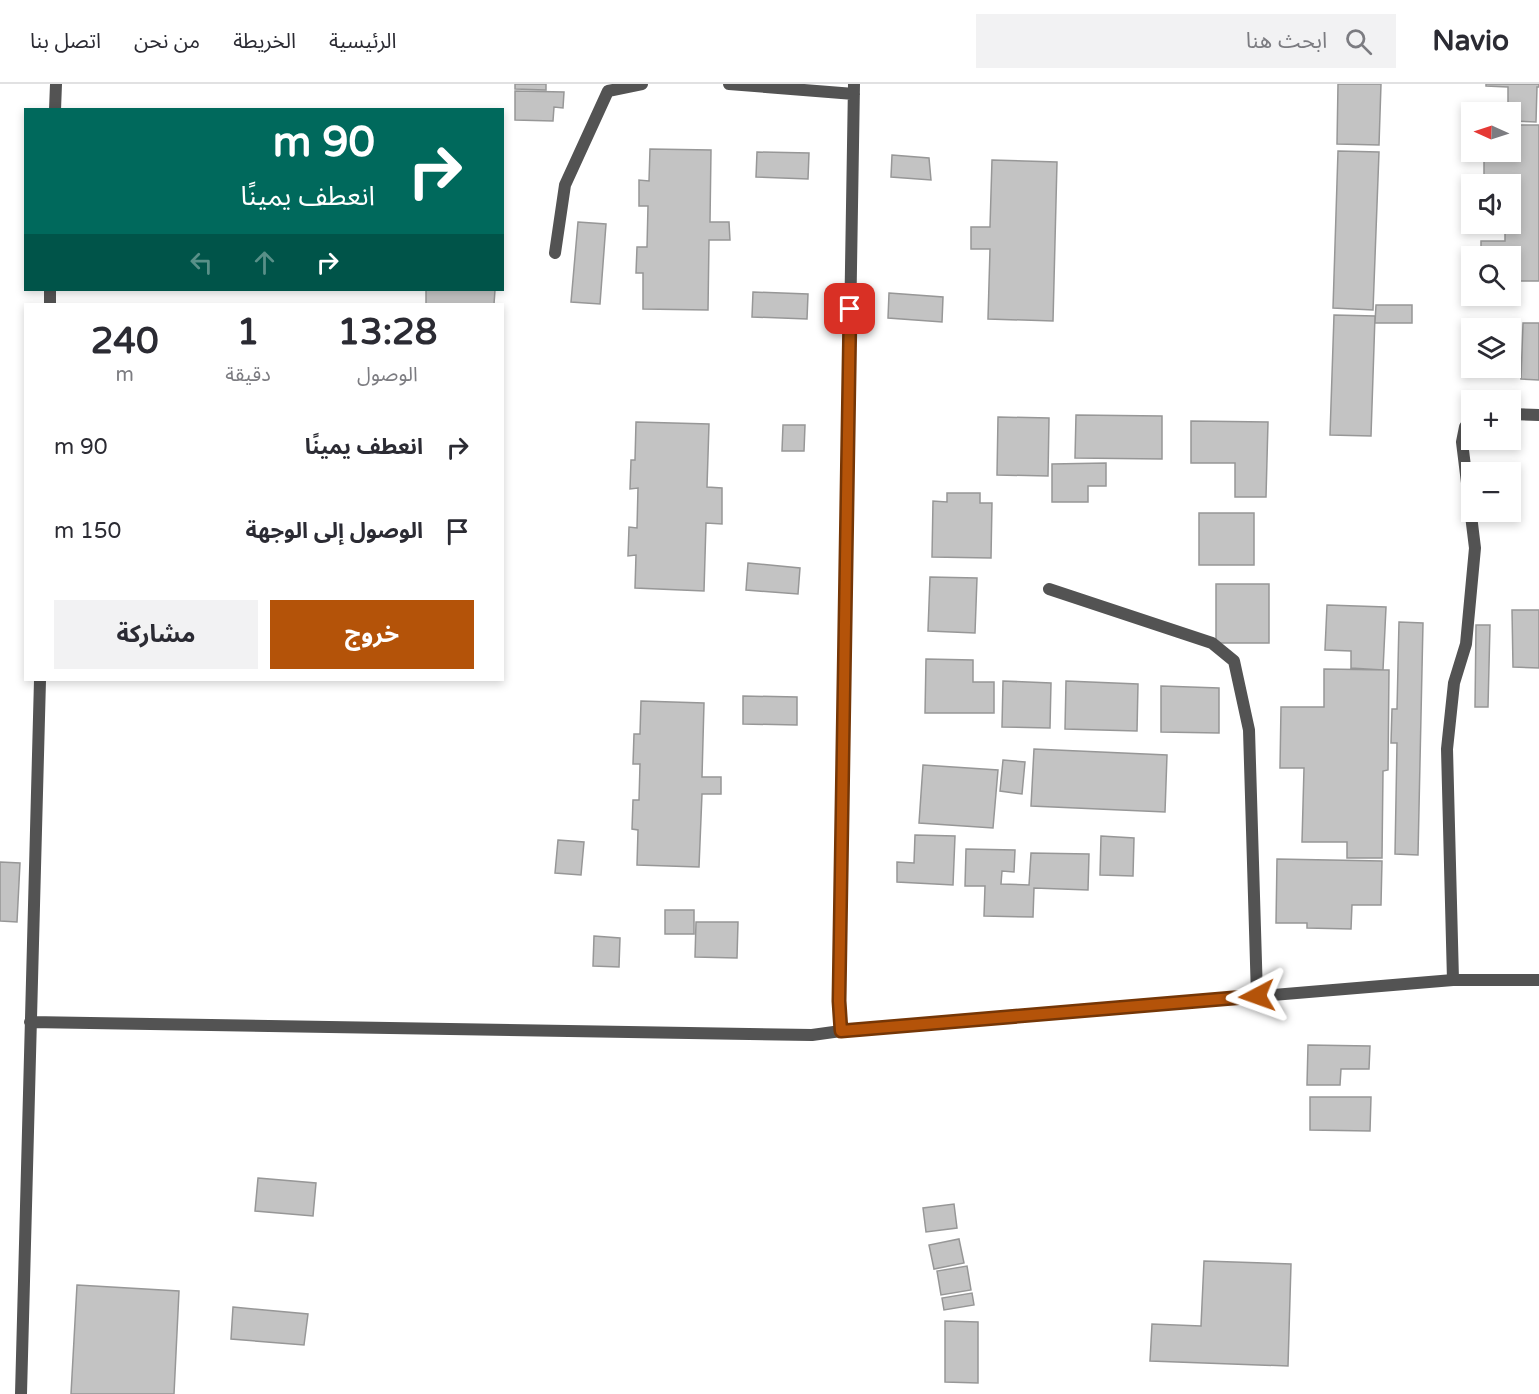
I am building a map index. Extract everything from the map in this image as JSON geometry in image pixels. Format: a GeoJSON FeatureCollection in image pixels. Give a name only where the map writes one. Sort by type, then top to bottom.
{"type":"FeatureCollection","features":[{"type":"Feature","properties":{"kind":"street"},"geometry":{"type":"LineString","coordinates":[[55,108],[56,84]]}},
{"type":"Feature","properties":{"kind":"street"},"geometry":{"type":"LineString","coordinates":[[555,253],[565,184],[608,91],[642,84]]}},
{"type":"Feature","properties":{"kind":"street"},"geometry":{"type":"LineString","coordinates":[[729,84],[854,89],[839,1001],[841,1031]]}},
{"type":"Feature","properties":{"kind":"street"},"geometry":{"type":"LineString","coordinates":[[1521,414],[1539,415]]}},
{"type":"Feature","properties":{"kind":"street"},"geometry":{"type":"LineString","coordinates":[[1454,980],[1448,749],[1454,682],[1466,644],[1474,548],[1463,450]]}},
{"type":"Feature","properties":{"kind":"street"},"geometry":{"type":"LineString","coordinates":[[1049,590],[1212,643],[1234,661],[1249,730],[1257,996]]}},
{"type":"Feature","properties":{"kind":"street"},"geometry":{"type":"LineString","coordinates":[[21,1394],[40,681]]}},
{"type":"Feature","properties":{"kind":"street"},"geometry":{"type":"LineString","coordinates":[[30,1022],[812,1035],[1454,980],[1539,980]]}},
{"type":"Feature","properties":{"kind":"building"},"geometry":{"type":"Polygon","coordinates":[[[515,84],[546,84],[546,90],[515,89],[515,84]]]}},
{"type":"Feature","properties":{"kind":"building"},"geometry":{"type":"Polygon","coordinates":[[[1338,84],[1381,84],[1379,145],[1337,144],[1338,84]]]}},
{"type":"Feature","properties":{"kind":"building"},"geometry":{"type":"Polygon","coordinates":[[[1486,84],[1539,84],[1536,122],[1521,121],[1521,102],[1508,102],[1508,87],[1486,86],[1486,84]]]}},
{"type":"Feature","properties":{"kind":"building"},"geometry":{"type":"Polygon","coordinates":[[[515,91],[564,92],[563,108],[554,107],[553,121],[515,120],[515,91]]]}},
{"type":"Feature","properties":{"kind":"building"},"geometry":{"type":"Polygon","coordinates":[[[1521,125],[1539,125],[1539,281],[1521,281],[1521,246],[1481,246],[1481,241],[1505,241],[1505,234],[1521,234],[1521,174],[1484,174],[1484,162],[1521,162],[1521,125]]]}},
{"type":"Feature","properties":{"kind":"building"},"geometry":{"type":"Polygon","coordinates":[[[650,149],[711,150],[710,222],[729,222],[730,240],[709,240],[708,310],[643,309],[643,273],[636,273],[637,247],[647,247],[648,206],[639,206],[639,180],[649,181],[650,149]]]}},
{"type":"Feature","properties":{"kind":"building"},"geometry":{"type":"Polygon","coordinates":[[[1338,151],[1379,152],[1373,310],[1333,308],[1338,151]]]}},
{"type":"Feature","properties":{"kind":"building"},"geometry":{"type":"Polygon","coordinates":[[[757,152],[809,153],[808,179],[756,177],[757,152]]]}},
{"type":"Feature","properties":{"kind":"building"},"geometry":{"type":"Polygon","coordinates":[[[892,155],[929,158],[931,180],[891,177],[892,155]]]}},
{"type":"Feature","properties":{"kind":"building"},"geometry":{"type":"Polygon","coordinates":[[[992,160],[1057,162],[1053,321],[988,319],[990,249],[971,249],[971,227],[990,227],[992,160]]]}},
{"type":"Feature","properties":{"kind":"building"},"geometry":{"type":"Polygon","coordinates":[[[578,222],[606,224],[600,304],[571,302],[578,222]]]}},
{"type":"Feature","properties":{"kind":"building"},"geometry":{"type":"Polygon","coordinates":[[[426,291],[495,291],[494,303],[426,303],[426,291]]]}},
{"type":"Feature","properties":{"kind":"building"},"geometry":{"type":"Polygon","coordinates":[[[753,292],[808,294],[807,319],[752,317],[753,292]]]}},
{"type":"Feature","properties":{"kind":"building"},"geometry":{"type":"Polygon","coordinates":[[[889,293],[943,297],[942,322],[888,318],[889,293]]]}},
{"type":"Feature","properties":{"kind":"building"},"geometry":{"type":"Polygon","coordinates":[[[1376,305],[1412,305],[1412,323],[1375,323],[1376,305]]]}},
{"type":"Feature","properties":{"kind":"building"},"geometry":{"type":"Polygon","coordinates":[[[1334,315],[1375,316],[1371,436],[1330,435],[1334,315]]]}},
{"type":"Feature","properties":{"kind":"building"},"geometry":{"type":"Polygon","coordinates":[[[1523,323],[1539,323],[1539,380],[1521,379],[1523,323]]]}},
{"type":"Feature","properties":{"kind":"building"},"geometry":{"type":"Polygon","coordinates":[[[1076,415],[1162,416],[1162,459],[1075,458],[1076,415]]]}},
{"type":"Feature","properties":{"kind":"building"},"geometry":{"type":"Polygon","coordinates":[[[998,417],[1049,418],[1048,476],[997,475],[998,417]]]}},
{"type":"Feature","properties":{"kind":"building"},"geometry":{"type":"Polygon","coordinates":[[[1191,421],[1268,422],[1266,497],[1235,497],[1235,463],[1191,463],[1191,421]]]}},
{"type":"Feature","properties":{"kind":"building"},"geometry":{"type":"Polygon","coordinates":[[[636,422],[709,424],[707,487],[722,488],[722,524],[706,523],[704,591],[635,588],[636,555],[628,556],[629,527],[637,528],[638,488],[630,489],[631,460],[635,460],[636,422]]]}},
{"type":"Feature","properties":{"kind":"building"},"geometry":{"type":"Polygon","coordinates":[[[783,425],[805,425],[804,451],[782,451],[783,425]]]}},
{"type":"Feature","properties":{"kind":"building"},"geometry":{"type":"Polygon","coordinates":[[[1106,463],[1106,486],[1088,486],[1088,502],[1052,502],[1052,464],[1106,463]]]}},
{"type":"Feature","properties":{"kind":"building"},"geometry":{"type":"Polygon","coordinates":[[[947,493],[980,493],[980,503],[992,503],[991,558],[932,557],[933,501],[947,502],[947,493]]]}},
{"type":"Feature","properties":{"kind":"building"},"geometry":{"type":"Polygon","coordinates":[[[1199,513],[1254,513],[1254,565],[1199,565],[1199,513]]]}},
{"type":"Feature","properties":{"kind":"building"},"geometry":{"type":"Polygon","coordinates":[[[748,563],[800,568],[798,594],[746,590],[748,563]]]}},
{"type":"Feature","properties":{"kind":"building"},"geometry":{"type":"Polygon","coordinates":[[[930,577],[977,578],[975,633],[928,631],[930,577]]]}},
{"type":"Feature","properties":{"kind":"building"},"geometry":{"type":"Polygon","coordinates":[[[1216,584],[1269,584],[1269,643],[1216,643],[1216,584]]]}},
{"type":"Feature","properties":{"kind":"building"},"geometry":{"type":"Polygon","coordinates":[[[1327,605],[1386,607],[1383,670],[1351,668],[1351,651],[1325,650],[1327,605]]]}},
{"type":"Feature","properties":{"kind":"building"},"geometry":{"type":"Polygon","coordinates":[[[1512,610],[1539,610],[1539,668],[1513,667],[1512,610]]]}},
{"type":"Feature","properties":{"kind":"building"},"geometry":{"type":"Polygon","coordinates":[[[1399,622],[1423,623],[1418,855],[1395,854],[1397,743],[1391,743],[1392,709],[1397,709],[1399,622]]]}},
{"type":"Feature","properties":{"kind":"building"},"geometry":{"type":"Polygon","coordinates":[[[1476,625],[1490,625],[1488,707],[1475,707],[1476,625]]]}},
{"type":"Feature","properties":{"kind":"building"},"geometry":{"type":"Polygon","coordinates":[[[926,659],[973,660],[973,682],[994,682],[994,713],[925,713],[926,659]]]}},
{"type":"Feature","properties":{"kind":"building"},"geometry":{"type":"Polygon","coordinates":[[[1324,669],[1389,670],[1388,770],[1383,771],[1382,858],[1347,858],[1347,842],[1302,842],[1304,768],[1280,768],[1281,707],[1324,707],[1324,669]]]}},
{"type":"Feature","properties":{"kind":"building"},"geometry":{"type":"Polygon","coordinates":[[[1003,681],[1051,683],[1050,728],[1002,727],[1003,681]]]}},
{"type":"Feature","properties":{"kind":"building"},"geometry":{"type":"Polygon","coordinates":[[[1066,681],[1138,684],[1137,731],[1065,729],[1066,681]]]}},
{"type":"Feature","properties":{"kind":"building"},"geometry":{"type":"Polygon","coordinates":[[[1161,686],[1219,688],[1219,733],[1161,732],[1161,686]]]}},
{"type":"Feature","properties":{"kind":"building"},"geometry":{"type":"Polygon","coordinates":[[[743,696],[797,697],[797,725],[743,724],[743,696]]]}},
{"type":"Feature","properties":{"kind":"building"},"geometry":{"type":"Polygon","coordinates":[[[641,701],[704,703],[702,777],[721,777],[721,794],[702,794],[699,867],[637,865],[638,830],[632,829],[633,800],[639,800],[640,764],[633,764],[634,734],[640,734],[641,701]]]}},
{"type":"Feature","properties":{"kind":"building"},"geometry":{"type":"Polygon","coordinates":[[[1034,749],[1167,755],[1165,812],[1031,806],[1034,749]]]}},
{"type":"Feature","properties":{"kind":"building"},"geometry":{"type":"Polygon","coordinates":[[[1003,760],[1025,762],[1022,794],[1000,791],[1003,760]]]}},
{"type":"Feature","properties":{"kind":"building"},"geometry":{"type":"Polygon","coordinates":[[[923,765],[998,770],[993,828],[919,823],[923,765]]]}},
{"type":"Feature","properties":{"kind":"building"},"geometry":{"type":"Polygon","coordinates":[[[915,835],[955,836],[953,885],[897,882],[897,862],[914,863],[915,835]]]}},
{"type":"Feature","properties":{"kind":"building"},"geometry":{"type":"Polygon","coordinates":[[[1101,836],[1134,838],[1133,876],[1100,875],[1101,836]]]}},
{"type":"Feature","properties":{"kind":"building"},"geometry":{"type":"Polygon","coordinates":[[[558,840],[584,842],[581,875],[555,873],[558,840]]]}},
{"type":"Feature","properties":{"kind":"building"},"geometry":{"type":"Polygon","coordinates":[[[966,849],[1015,850],[1014,872],[1002,871],[1001,884],[1029,885],[1031,853],[1089,854],[1088,890],[1034,888],[1033,917],[984,916],[985,886],[965,886],[966,849]]]}},
{"type":"Feature","properties":{"kind":"building"},"geometry":{"type":"Polygon","coordinates":[[[1277,859],[1382,861],[1381,905],[1352,905],[1351,929],[1307,928],[1307,923],[1276,923],[1277,859]]]}},
{"type":"Feature","properties":{"kind":"building"},"geometry":{"type":"Polygon","coordinates":[[[0,862],[20,863],[17,922],[0,921],[0,862]]]}},
{"type":"Feature","properties":{"kind":"building"},"geometry":{"type":"Polygon","coordinates":[[[665,910],[694,910],[694,934],[665,934],[665,910]]]}},
{"type":"Feature","properties":{"kind":"building"},"geometry":{"type":"Polygon","coordinates":[[[696,922],[738,922],[737,958],[695,957],[696,922]]]}},
{"type":"Feature","properties":{"kind":"building"},"geometry":{"type":"Polygon","coordinates":[[[594,936],[620,938],[619,967],[593,966],[594,936]]]}},
{"type":"Feature","properties":{"kind":"building"},"geometry":{"type":"Polygon","coordinates":[[[1308,1045],[1370,1046],[1369,1069],[1341,1069],[1340,1085],[1307,1085],[1308,1045]]]}},
{"type":"Feature","properties":{"kind":"building"},"geometry":{"type":"Polygon","coordinates":[[[1310,1097],[1371,1097],[1370,1131],[1310,1130],[1310,1097]]]}},
{"type":"Feature","properties":{"kind":"building"},"geometry":{"type":"Polygon","coordinates":[[[258,1178],[316,1183],[313,1216],[255,1211],[258,1178]]]}},
{"type":"Feature","properties":{"kind":"building"},"geometry":{"type":"Polygon","coordinates":[[[954,1204],[957,1228],[926,1232],[923,1208],[954,1204]]]}},
{"type":"Feature","properties":{"kind":"building"},"geometry":{"type":"Polygon","coordinates":[[[959,1239],[964,1263],[934,1269],[929,1245],[959,1239]]]}},
{"type":"Feature","properties":{"kind":"building"},"geometry":{"type":"Polygon","coordinates":[[[1204,1261],[1291,1264],[1288,1366],[1150,1361],[1152,1324],[1201,1326],[1204,1261]]]}},
{"type":"Feature","properties":{"kind":"building"},"geometry":{"type":"Polygon","coordinates":[[[967,1266],[971,1290],[941,1295],[937,1271],[967,1266]]]}},
{"type":"Feature","properties":{"kind":"building"},"geometry":{"type":"Polygon","coordinates":[[[77,1285],[179,1291],[174,1394],[71,1394],[77,1285]]]}},
{"type":"Feature","properties":{"kind":"building"},"geometry":{"type":"Polygon","coordinates":[[[972,1293],[974,1305],[944,1310],[942,1298],[972,1293]]]}},
{"type":"Feature","properties":{"kind":"building"},"geometry":{"type":"Polygon","coordinates":[[[233,1307],[308,1314],[304,1345],[231,1339],[233,1307]]]}},
{"type":"Feature","properties":{"kind":"building"},"geometry":{"type":"Polygon","coordinates":[[[945,1321],[978,1322],[978,1383],[945,1382],[945,1321]]]}},
{"type":"Feature","properties":{"kind":"route"},"geometry":{"type":"LineString","coordinates":[[850,309],[839,1001],[841,1031],[1257,996]]}}]}
